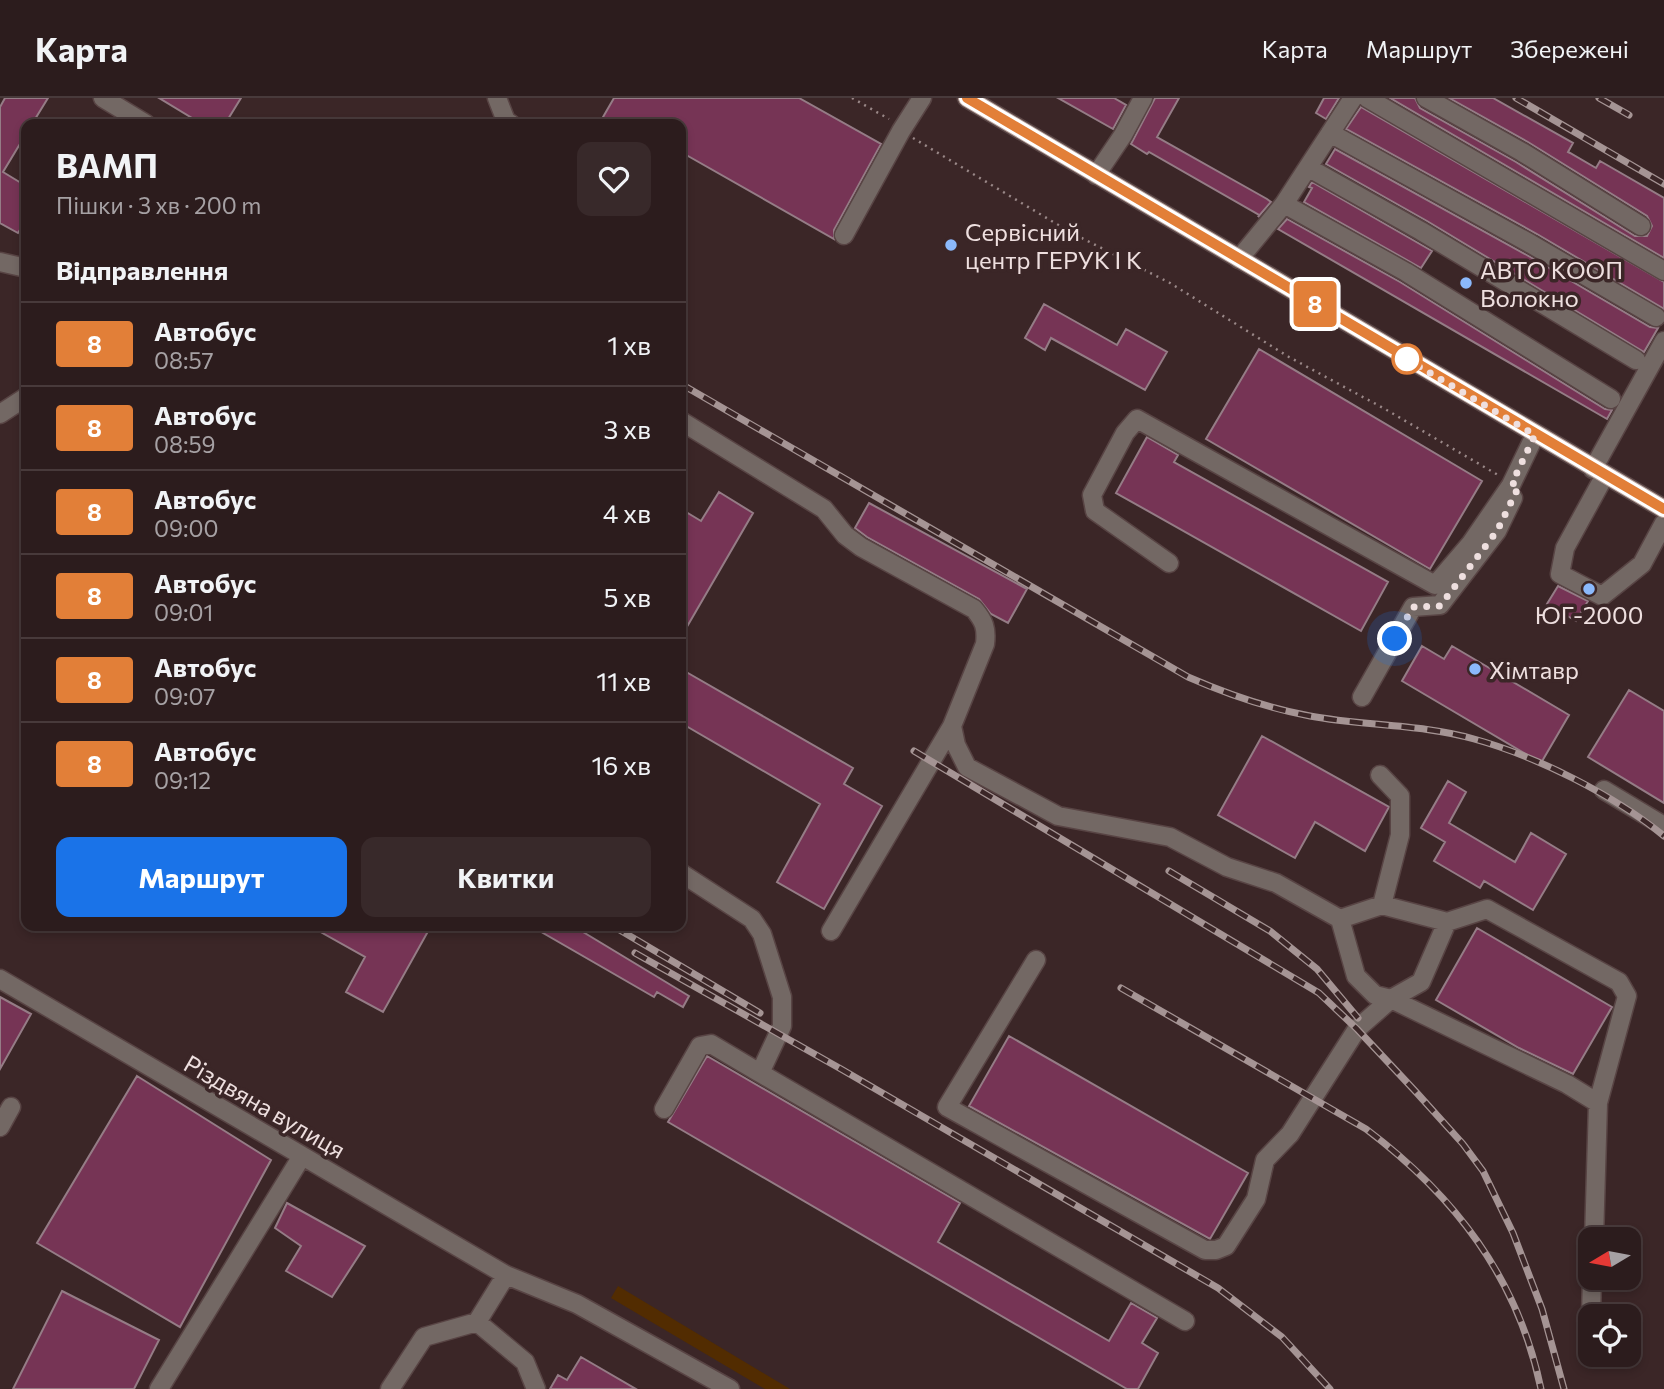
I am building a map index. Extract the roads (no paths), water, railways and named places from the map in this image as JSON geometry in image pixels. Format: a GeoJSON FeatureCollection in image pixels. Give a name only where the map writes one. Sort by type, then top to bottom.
{"type":"FeatureCollection","features":[{"type":"Feature","properties":{"kind":"main road"},"geometry":{"type":"LineString","coordinates":[[967,98],[1664,509]]}},
{"type":"Feature","properties":{"kind":"street"},"geometry":{"type":"LineString","coordinates":[[103,98],[138,119]]}},
{"type":"Feature","properties":{"kind":"street"},"geometry":{"type":"LineString","coordinates":[[497,98],[505,119]]}},
{"type":"Feature","properties":{"kind":"street"},"geometry":{"type":"LineString","coordinates":[[844,234],[922,98]]}},
{"type":"Feature","properties":{"kind":"street"},"geometry":{"type":"LineString","coordinates":[[1096,175],[1123,135],[1143,98]]}},
{"type":"Feature","properties":{"kind":"street"},"geometry":{"type":"LineString","coordinates":[[1239,259],[1284,204],[1353,98]]}},
{"type":"Feature","properties":{"kind":"street"},"geometry":{"type":"LineString","coordinates":[[1367,98],[1664,271]]}},
{"type":"Feature","properties":{"kind":"street"},"geometry":{"type":"LineString","coordinates":[[1426,98],[1522,152],[1642,226]]}},
{"type":"Feature","properties":{"kind":"street"},"geometry":{"type":"LineString","coordinates":[[1330,133],[1531,244],[1656,317]]}},
{"type":"Feature","properties":{"kind":"street"},"geometry":{"type":"LineString","coordinates":[[1309,168],[1421,231],[1636,360]]}},
{"type":"Feature","properties":{"kind":"street"},"geometry":{"type":"LineString","coordinates":[[1284,204],[1406,272],[1611,399]]}},
{"type":"Feature","properties":{"kind":"street"},"geometry":{"type":"LineString","coordinates":[[0,262],[21,267]]}},
{"type":"Feature","properties":{"kind":"street"},"geometry":{"type":"LineString","coordinates":[[1664,341],[1599,472],[1565,548],[1560,574],[1602,596],[1642,564],[1664,523]]}},
{"type":"Feature","properties":{"kind":"street"},"geometry":{"type":"LineString","coordinates":[[0,414],[21,400]]}},
{"type":"Feature","properties":{"kind":"street"},"geometry":{"type":"LineString","coordinates":[[1169,563],[1095,510],[1092,495],[1125,433],[1137,419],[1435,585],[1471,543],[1512,483],[1539,437]]}},
{"type":"Feature","properties":{"kind":"street"},"geometry":{"type":"LineString","coordinates":[[686,424],[824,509],[845,535],[861,547],[974,609],[984,621],[987,632],[985,644],[952,726],[831,931]]}},
{"type":"Feature","properties":{"kind":"street"},"geometry":{"type":"LineString","coordinates":[[1362,697],[1413,607],[1440,606],[1497,531],[1539,437]]}},
{"type":"Feature","properties":{"kind":"street"},"geometry":{"type":"LineString","coordinates":[[952,726],[956,745],[967,768],[1058,816],[1170,837],[1227,867],[1276,883],[1340,919],[1356,976],[1375,995],[1391,999],[1567,1084],[1598,1103]]}},
{"type":"Feature","properties":{"kind":"street"},"geometry":{"type":"LineString","coordinates":[[1380,775],[1400,796],[1400,835],[1382,905]]}},
{"type":"Feature","properties":{"kind":"street"},"geometry":{"type":"LineString","coordinates":[[1604,790],[1664,826]]}},
{"type":"Feature","properties":{"kind":"street"},"geometry":{"type":"LineString","coordinates":[[686,876],[751,919],[762,934],[782,997],[782,1026],[760,1073]]}},
{"type":"Feature","properties":{"kind":"street"},"geometry":{"type":"LineString","coordinates":[[1340,919],[1382,905],[1447,922],[1486,909],[1619,982],[1627,996],[1598,1103],[1594,1227]]}},
{"type":"Feature","properties":{"kind":"street"},"geometry":{"type":"LineString","coordinates":[[1036,960],[947,1107],[1205,1250],[1216,1250],[1226,1246],[1256,1199],[1265,1160],[1290,1134],[1357,1029],[1391,999],[1421,982],[1447,922]]}},
{"type":"Feature","properties":{"kind":"street","name":"Різдвяна вулиця"},"geometry":{"type":"LineString","coordinates":[[0,979],[506,1275],[577,1304],[730,1389]]}},
{"type":"Feature","properties":{"kind":"street"},"geometry":{"type":"LineString","coordinates":[[664,1109],[700,1046],[711,1044],[1185,1321]]}},
{"type":"Feature","properties":{"kind":"street"},"geometry":{"type":"LineString","coordinates":[[0,1127],[11,1107]]}},
{"type":"Feature","properties":{"kind":"street"},"geometry":{"type":"LineString","coordinates":[[159,1389],[302,1156]]}},
{"type":"Feature","properties":{"kind":"street"},"geometry":{"type":"LineString","coordinates":[[390,1389],[424,1337],[477,1322],[506,1275]]}},
{"type":"Feature","properties":{"kind":"street"},"geometry":{"type":"LineString","coordinates":[[477,1322],[525,1362],[536,1389]]}},
{"type":"Feature","properties":{"kind":"railway"},"geometry":{"type":"LineString","coordinates":[[1516,98],[1664,184]]}},
{"type":"Feature","properties":{"kind":"railway"},"geometry":{"type":"LineString","coordinates":[[1599,98],[1629,115]]}},
{"type":"Feature","properties":{"kind":"railway"},"geometry":{"type":"LineString","coordinates":[[686,387],[1188,677],[1248,700],[1294,713],[1434,730],[1498,746],[1574,778],[1622,806],[1664,836]]}},
{"type":"Feature","properties":{"kind":"railway"},"geometry":{"type":"LineString","coordinates":[[914,751],[1319,993],[1357,1029],[1463,1144],[1483,1171],[1513,1233],[1542,1309],[1564,1389]]}},
{"type":"Feature","properties":{"kind":"railway"},"geometry":{"type":"LineString","coordinates":[[1169,871],[1270,931],[1317,969],[1358,1018]]}},
{"type":"Feature","properties":{"kind":"railway"},"geometry":{"type":"LineString","coordinates":[[621,931],[760,1013]]}},
{"type":"Feature","properties":{"kind":"railway"},"geometry":{"type":"LineString","coordinates":[[635,953],[1218,1288],[1282,1337],[1330,1389]]}},
{"type":"Feature","properties":{"kind":"railway"},"geometry":{"type":"LineString","coordinates":[[1121,988],[1366,1129],[1428,1182],[1478,1242],[1499,1276],[1531,1349],[1541,1389]]}},
{"type":"Feature","properties":{"kind":"place","name":"Сервісний центр ГЕРУК І К"},"geometry":{"type":"Point","coordinates":[951,245]}},
{"type":"Feature","properties":{"kind":"place","name":"АВТО КООП Волокно"},"geometry":{"type":"Point","coordinates":[1466,283]}},
{"type":"Feature","properties":{"kind":"place","name":"ЮГ-2000"},"geometry":{"type":"Point","coordinates":[1589,589]}},
{"type":"Feature","properties":{"kind":"place","name":"Хімтавр"},"geometry":{"type":"Point","coordinates":[1475,669]}}]}
